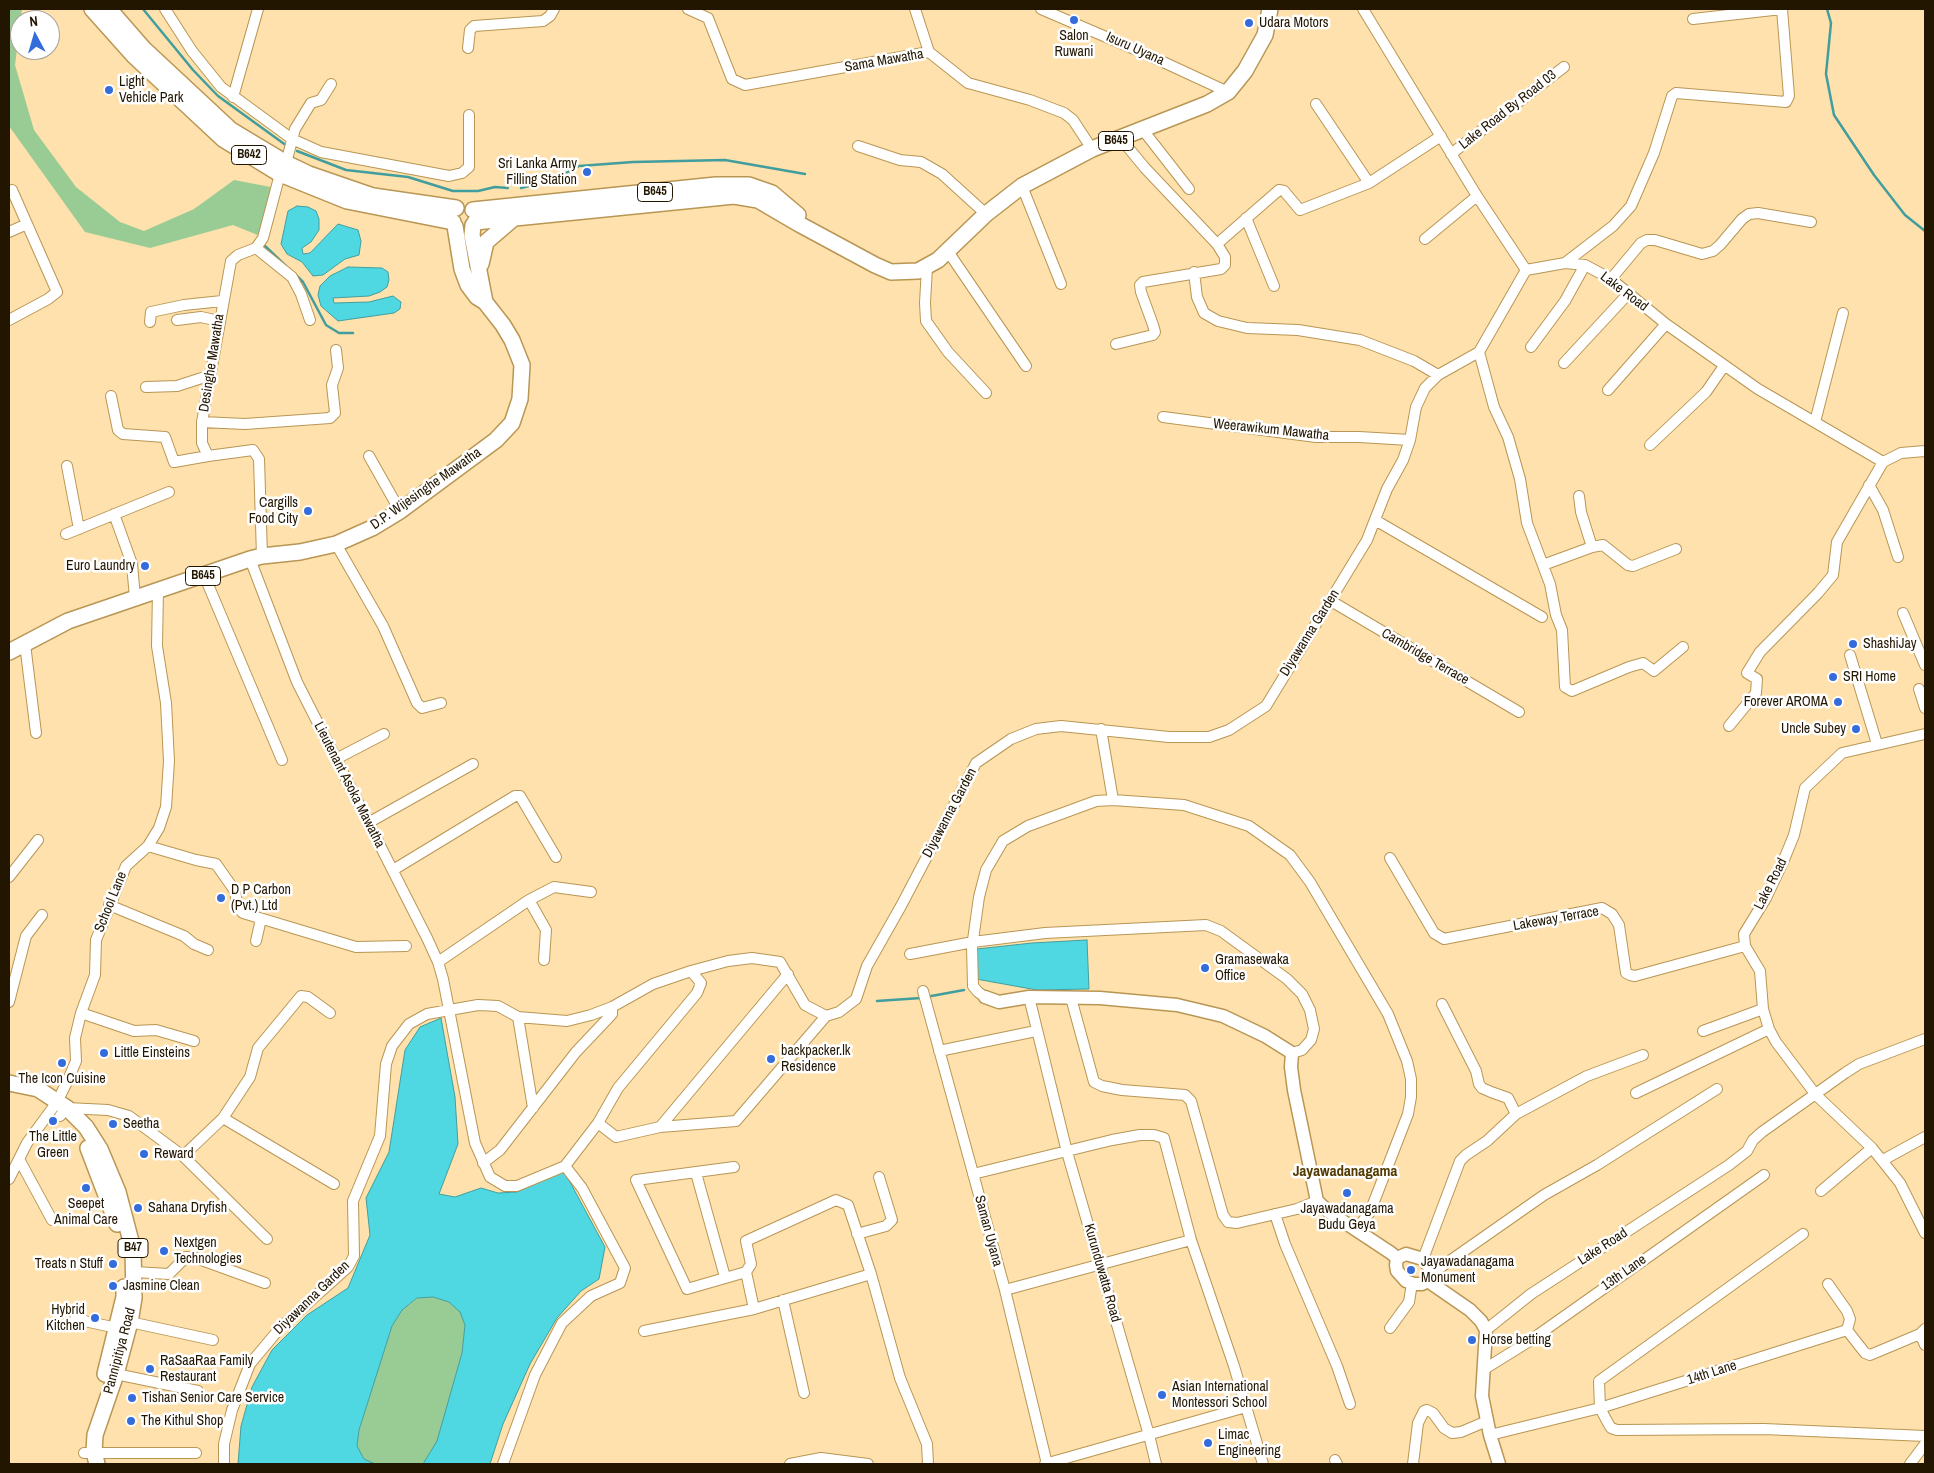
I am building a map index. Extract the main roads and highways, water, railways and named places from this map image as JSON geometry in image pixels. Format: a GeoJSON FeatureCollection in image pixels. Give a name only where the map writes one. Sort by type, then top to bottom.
{"type":"FeatureCollection","features":[{"type":"Feature","properties":{"kind":"main road","name":"B642"},"geometry":{"type":"LineString","coordinates":[[92,9],[134,56],[223,139],[283,169],[308,174],[373,196],[455,219]]}},
{"type":"Feature","properties":{"kind":"main road","name":"B642"},"geometry":{"type":"LineString","coordinates":[[109,9],[143,48],[230,130],[283,169]]}},
{"type":"Feature","properties":{"kind":"main road","name":"B645"},"geometry":{"type":"LineString","coordinates":[[474,219],[515,217],[734,196],[758,200],[799,224],[891,272],[918,271],[938,260],[986,214],[1022,186],[1092,149],[1207,104],[1228,92],[1245,71],[1265,35],[1270,9]]}},
{"type":"Feature","properties":{"kind":"main road","name":"B645"},"geometry":{"type":"LineString","coordinates":[[474,219],[716,186],[748,185],[772,194],[820,234]]}},
{"type":"Feature","properties":{"kind":"main road"},"geometry":{"type":"LineString","coordinates":[[467,206],[474,219],[467,229],[455,219],[467,206]]}},
{"type":"Feature","properties":{"kind":"main road"},"geometry":{"type":"LineString","coordinates":[[480,272],[486,242],[515,217]]}},
{"type":"Feature","properties":{"kind":"main road","name":"D.P. Wijesinghe Mawatha"},"geometry":{"type":"LineString","coordinates":[[9,652],[68,621],[256,557],[300,552],[336,544],[372,528],[400,511],[496,440],[512,423],[520,399],[522,365],[512,340],[485,302],[472,291],[465,277],[462,269],[455,219]]}},
{"type":"Feature","properties":{"kind":"main road","name":"D.P. Wijesinghe Mawatha"},"geometry":{"type":"LineString","coordinates":[[474,219],[472,235],[485,302]]}},
{"type":"Feature","properties":{"kind":"main road","name":"Pannipitiya Road"},"geometry":{"type":"LineString","coordinates":[[9,1083],[38,1089],[59,1109],[78,1132],[91,1153],[116,1219],[123,1250],[123,1325]]}},
{"type":"Feature","properties":{"kind":"main road","name":"Pannipitiya Road"},"geometry":{"type":"LineString","coordinates":[[9,1092],[35,1099],[59,1109],[86,1127],[100,1149],[118,1192],[133,1248],[134,1298],[123,1325],[111,1372],[86,1434],[91,1458]]}},
{"type":"Feature","properties":{"kind":"water"},"geometry":{"type":"Polygon","coordinates":[[[297,206],[308,207],[316,211],[319,219],[319,230],[311,242],[302,248],[303,254],[310,253],[338,224],[358,230],[361,241],[359,255],[345,259],[323,275],[313,276],[302,262],[287,254],[281,244],[288,211],[297,206]]]}},
{"type":"Feature","properties":{"kind":"water"},"geometry":{"type":"Polygon","coordinates":[[[348,267],[382,268],[388,272],[389,280],[387,287],[369,296],[333,298],[334,303],[369,302],[393,296],[401,302],[400,309],[394,313],[338,321],[321,306],[318,295],[320,286],[330,276],[348,267]]]}},
{"type":"Feature","properties":{"kind":"water"},"geometry":{"type":"Polygon","coordinates":[[[1087,940],[1089,989],[1037,990],[976,979],[977,949],[1087,940]]]}},
{"type":"Feature","properties":{"kind":"water"},"geometry":{"type":"Polygon","coordinates":[[[441,1018],[455,1097],[458,1144],[439,1194],[455,1197],[481,1188],[498,1193],[517,1192],[564,1171],[605,1247],[599,1279],[581,1291],[557,1318],[530,1364],[503,1424],[490,1464],[423,1464],[437,1441],[462,1353],[465,1325],[460,1312],[449,1302],[433,1297],[417,1298],[402,1310],[392,1326],[359,1430],[357,1446],[364,1459],[375,1464],[238,1464],[241,1426],[252,1387],[272,1350],[307,1315],[348,1288],[370,1235],[366,1198],[389,1152],[405,1050],[420,1027],[441,1018]]]}},
{"type":"Feature","properties":{"kind":"waterway"},"geometry":{"type":"LineString","coordinates":[[143,9],[193,70],[218,96],[287,146]]}},
{"type":"Feature","properties":{"kind":"waterway"},"geometry":{"type":"LineString","coordinates":[[1827,9],[1831,23],[1826,74],[1834,115],[1874,175],[1905,215],[1925,231]]}},
{"type":"Feature","properties":{"kind":"waterway"},"geometry":{"type":"LineString","coordinates":[[297,151],[346,170],[408,177],[453,191],[478,191],[495,187],[508,188]]}},
{"type":"Feature","properties":{"kind":"waterway"},"geometry":{"type":"LineString","coordinates":[[521,188],[553,180],[579,166],[633,162],[725,160],[805,174]]}},
{"type":"Feature","properties":{"kind":"waterway"},"geometry":{"type":"LineString","coordinates":[[265,246],[286,266]]}},
{"type":"Feature","properties":{"kind":"waterway"},"geometry":{"type":"LineString","coordinates":[[297,276],[303,282],[326,325],[339,333],[353,333]]}},
{"type":"Feature","properties":{"kind":"waterway"},"geometry":{"type":"LineString","coordinates":[[926,997],[964,990]]}},
{"type":"Feature","properties":{"kind":"waterway"},"geometry":{"type":"LineString","coordinates":[[877,1001],[921,998]]}},
{"type":"Feature","properties":{"kind":"place","name":"Salon Ruwani"},"geometry":{"type":"Point","coordinates":[1074,20]}},
{"type":"Feature","properties":{"kind":"place","name":"Udara Motors"},"geometry":{"type":"Point","coordinates":[1249,23]}},
{"type":"Feature","properties":{"kind":"place","name":"Light Vehicle Park"},"geometry":{"type":"Point","coordinates":[109,90]}},
{"type":"Feature","properties":{"kind":"place","name":"Sri Lanka Army Filling Station"},"geometry":{"type":"Point","coordinates":[587,172]}},
{"type":"Feature","properties":{"kind":"place","name":"Cargills Food City"},"geometry":{"type":"Point","coordinates":[308,511]}},
{"type":"Feature","properties":{"kind":"place","name":"Euro Laundry"},"geometry":{"type":"Point","coordinates":[145,566]}},
{"type":"Feature","properties":{"kind":"place","name":"ShashiJay"},"geometry":{"type":"Point","coordinates":[1853,644]}},
{"type":"Feature","properties":{"kind":"place","name":"SRI Home"},"geometry":{"type":"Point","coordinates":[1833,677]}},
{"type":"Feature","properties":{"kind":"place","name":"Forever AROMA"},"geometry":{"type":"Point","coordinates":[1838,702]}},
{"type":"Feature","properties":{"kind":"place","name":"Uncle Subey"},"geometry":{"type":"Point","coordinates":[1856,729]}},
{"type":"Feature","properties":{"kind":"place","name":"D P Carbon (Pvt.) Ltd"},"geometry":{"type":"Point","coordinates":[221,898]}},
{"type":"Feature","properties":{"kind":"place","name":"Gramasewaka Office"},"geometry":{"type":"Point","coordinates":[1205,968]}},
{"type":"Feature","properties":{"kind":"place","name":"Little Einsteins"},"geometry":{"type":"Point","coordinates":[104,1053]}},
{"type":"Feature","properties":{"kind":"place","name":"backpacker.lk Residence"},"geometry":{"type":"Point","coordinates":[771,1059]}},
{"type":"Feature","properties":{"kind":"place","name":"The Icon Cuisine"},"geometry":{"type":"Point","coordinates":[62,1063]}},
{"type":"Feature","properties":{"kind":"place","name":"The Little Green"},"geometry":{"type":"Point","coordinates":[53,1121]}},
{"type":"Feature","properties":{"kind":"place","name":"Seetha"},"geometry":{"type":"Point","coordinates":[113,1124]}},
{"type":"Feature","properties":{"kind":"place","name":"Reward"},"geometry":{"type":"Point","coordinates":[144,1154]}},
{"type":"Feature","properties":{"kind":"place","name":"Seepet Animal Care"},"geometry":{"type":"Point","coordinates":[86,1188]}},
{"type":"Feature","properties":{"kind":"place","name":"Jayawadanagama Budu Geya"},"geometry":{"type":"Point","coordinates":[1347,1193]}},
{"type":"Feature","properties":{"kind":"place","name":"Sahana Dryfish"},"geometry":{"type":"Point","coordinates":[138,1208]}},
{"type":"Feature","properties":{"kind":"place","name":"Nextgen Technologies"},"geometry":{"type":"Point","coordinates":[164,1251]}},
{"type":"Feature","properties":{"kind":"place","name":"Treats n Stuff"},"geometry":{"type":"Point","coordinates":[113,1264]}},
{"type":"Feature","properties":{"kind":"place","name":"Jayawadanagama Monument"},"geometry":{"type":"Point","coordinates":[1411,1270]}},
{"type":"Feature","properties":{"kind":"place","name":"Jasmine Clean"},"geometry":{"type":"Point","coordinates":[113,1286]}},
{"type":"Feature","properties":{"kind":"place","name":"Hybrid Kitchen"},"geometry":{"type":"Point","coordinates":[95,1318]}},
{"type":"Feature","properties":{"kind":"place","name":"Horse betting"},"geometry":{"type":"Point","coordinates":[1472,1340]}},
{"type":"Feature","properties":{"kind":"place","name":"RaSaaRaa Family Restaurant"},"geometry":{"type":"Point","coordinates":[150,1369]}},
{"type":"Feature","properties":{"kind":"place","name":"Asian International Montessori School"},"geometry":{"type":"Point","coordinates":[1162,1395]}},
{"type":"Feature","properties":{"kind":"place","name":"Tishan Senior Care Service"},"geometry":{"type":"Point","coordinates":[132,1398]}},
{"type":"Feature","properties":{"kind":"place","name":"The Kithul Shop"},"geometry":{"type":"Point","coordinates":[131,1421]}},
{"type":"Feature","properties":{"kind":"place","name":"Limac Engineering"},"geometry":{"type":"Point","coordinates":[1208,1443]}},
{"type":"Feature","properties":{"kind":"district","name":"Jayawadanagama"},"geometry":{"type":"Point","coordinates":[1345,1172]}}]}
